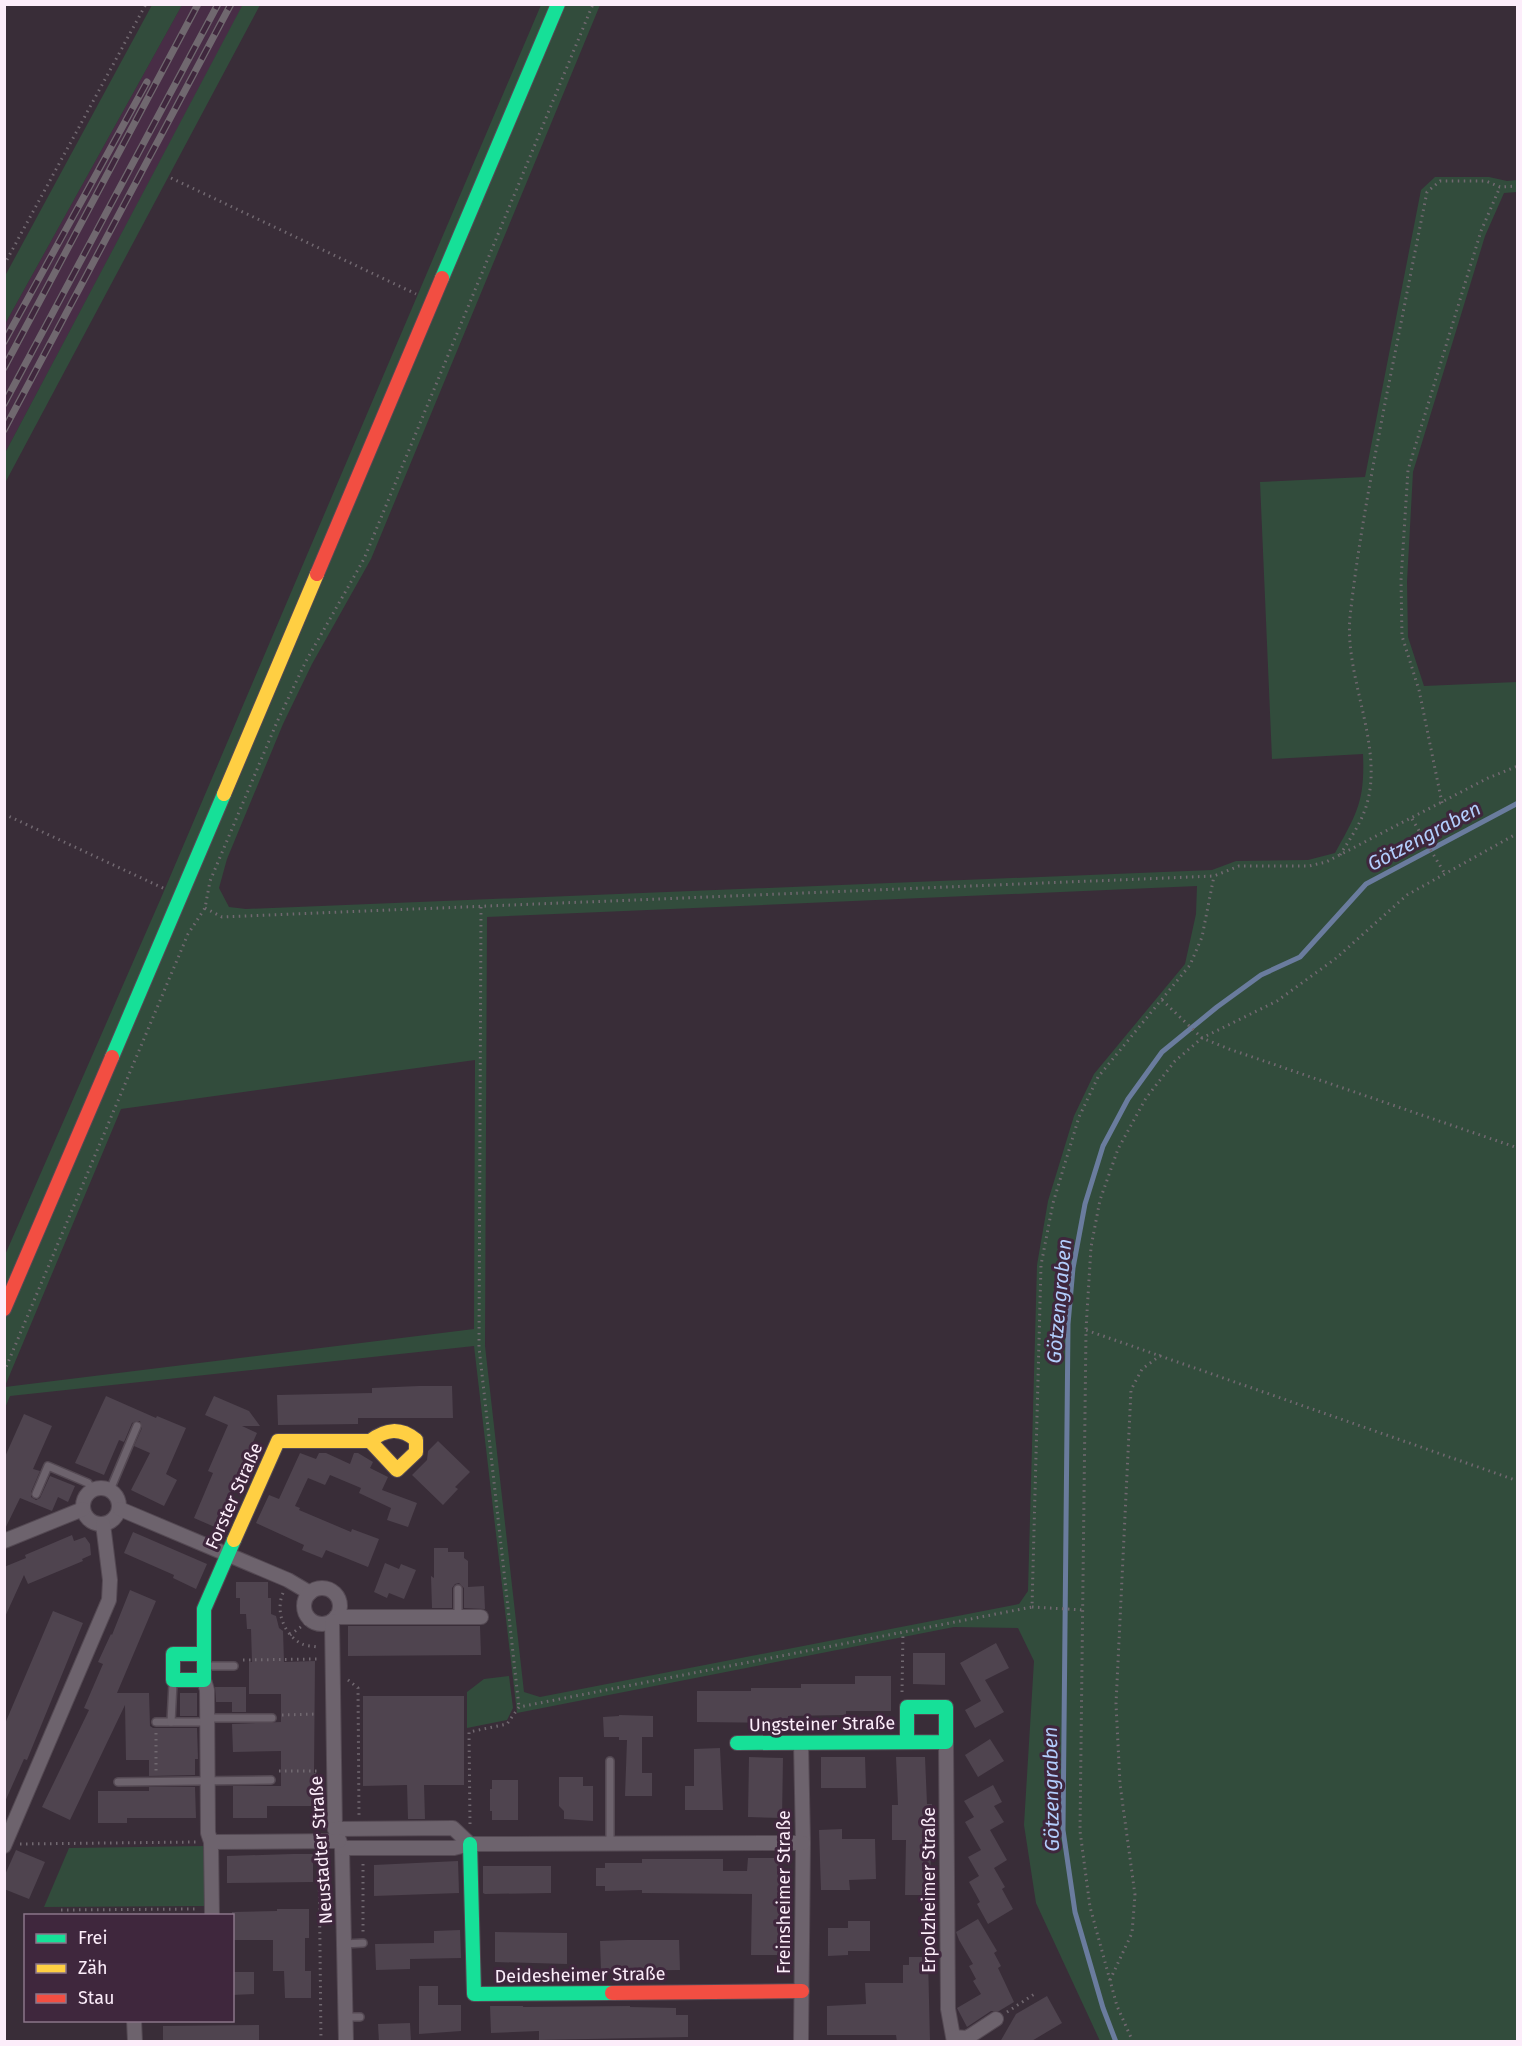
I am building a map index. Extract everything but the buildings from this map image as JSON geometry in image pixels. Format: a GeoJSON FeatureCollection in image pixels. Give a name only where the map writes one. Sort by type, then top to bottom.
{"type":"FeatureCollection","features":[{"type":"Feature","properties":{"kind":"main road"},"geometry":{"type":"LineString","coordinates":[[4,1309],[558,4]]}},
{"type":"Feature","properties":{"kind":"main road","name":"Forster Straße"},"geometry":{"type":"LineString","coordinates":[[204,1667],[204,1608],[278,1440],[370,1441]]}},
{"type":"Feature","properties":{"kind":"main road"},"geometry":{"type":"LineString","coordinates":[[173,1654],[204,1667],[173,1680],[173,1654]]}},
{"type":"Feature","properties":{"kind":"main road","name":"Ungsteiner Straße"},"geometry":{"type":"LineString","coordinates":[[736,1743],[946,1742],[946,1707],[907,1707],[907,1741]]}},
{"type":"Feature","properties":{"kind":"main road","name":"Deidesheimer Straße"},"geometry":{"type":"LineString","coordinates":[[470,1844],[474,1994],[802,1991]]}},
{"type":"Feature","properties":{"kind":"street"},"geometry":{"type":"LineString","coordinates":[[104,1488],[110,1490],[118,1497],[120,1509],[112,1521],[104,1524],[93,1522],[83,1509],[85,1498],[92,1490],[104,1488]]}},
{"type":"Feature","properties":{"kind":"street"},"geometry":{"type":"LineString","coordinates":[[4,1541],[83,1509]]}},
{"type":"Feature","properties":{"kind":"street","name":"Neustadter Straße"},"geometry":{"type":"LineString","coordinates":[[120,1509],[288,1580],[310,1593],[320,1588],[336,1595],[340,1606],[334,1619],[333,1659],[339,1839],[344,1944],[353,2017],[346,2042]]}},
{"type":"Feature","properties":{"kind":"street"},"geometry":{"type":"LineString","coordinates":[[6,1840],[109,1600],[110,1580],[104,1524]]}},
{"type":"Feature","properties":{"kind":"street"},"geometry":{"type":"LineString","coordinates":[[310,1593],[304,1603],[306,1615],[310,1620],[321,1624],[334,1619],[481,1617]]}},
{"type":"Feature","properties":{"kind":"street","name":"Forster Straße"},"geometry":{"type":"LineString","coordinates":[[204,1667],[207,1690],[208,1833],[211,1842],[212,1912]]}},
{"type":"Feature","properties":{"kind":"street","name":"Erpolzheimer Straße"},"geometry":{"type":"LineString","coordinates":[[946,1742],[948,2009],[954,2039],[967,2038],[996,2019]]}},
{"type":"Feature","properties":{"kind":"street","name":"Freinsheimer Straße"},"geometry":{"type":"LineString","coordinates":[[801,1743],[803,1843],[801,2042]]}},
{"type":"Feature","properties":{"kind":"street"},"geometry":{"type":"LineString","coordinates":[[211,1842],[319,1841],[453,1828],[470,1844]]}},
{"type":"Feature","properties":{"kind":"street"},"geometry":{"type":"LineString","coordinates":[[339,1839],[454,1848],[470,1844],[803,1843]]}},
{"type":"Feature","properties":{"kind":"street"},"geometry":{"type":"LineString","coordinates":[[135,2022],[135,2042]]}},
{"type":"Feature","properties":{"kind":"lane"},"geometry":{"type":"LineString","coordinates":[[110,1490],[137,1426]]}},
{"type":"Feature","properties":{"kind":"lane"},"geometry":{"type":"LineString","coordinates":[[36,1494],[48,1466],[88,1483],[92,1490]]}},
{"type":"Feature","properties":{"kind":"lane"},"geometry":{"type":"LineString","coordinates":[[458,1589],[458,1617]]}},
{"type":"Feature","properties":{"kind":"lane"},"geometry":{"type":"LineString","coordinates":[[204,1667],[234,1666]]}},
{"type":"Feature","properties":{"kind":"lane"},"geometry":{"type":"LineString","coordinates":[[171,1722],[173,1680]]}},
{"type":"Feature","properties":{"kind":"lane"},"geometry":{"type":"LineString","coordinates":[[156,1722],[272,1718]]}},
{"type":"Feature","properties":{"kind":"lane"},"geometry":{"type":"LineString","coordinates":[[609,1761],[610,1844]]}},
{"type":"Feature","properties":{"kind":"lane"},"geometry":{"type":"LineString","coordinates":[[118,1782],[271,1780]]}},
{"type":"Feature","properties":{"kind":"lane"},"geometry":{"type":"LineString","coordinates":[[344,1944],[363,1943]]}},
{"type":"Feature","properties":{"kind":"path"},"geometry":{"type":"LineString","coordinates":[[4,265],[146,4]]}},
{"type":"Feature","properties":{"kind":"path"},"geometry":{"type":"LineString","coordinates":[[4,1372],[188,934],[205,908],[210,881],[277,722],[306,661],[364,560],[593,4]]}},
{"type":"Feature","properties":{"kind":"path"},"geometry":{"type":"LineString","coordinates":[[171,178],[432,302]]}},
{"type":"Feature","properties":{"kind":"path"},"geometry":{"type":"LineString","coordinates":[[1339,856],[1363,815],[1369,794],[1369,746],[1353,661],[1350,621],[1361,530],[1427,192],[1440,182],[1486,182],[1500,187],[1518,186]]}},
{"type":"Feature","properties":{"kind":"path"},"geometry":{"type":"LineString","coordinates":[[1442,803],[1419,690],[1402,636],[1401,580],[1408,470],[1481,231],[1500,187]]}},
{"type":"Feature","properties":{"kind":"path"},"geometry":{"type":"LineString","coordinates":[[205,908],[222,917],[1214,876],[1239,866],[1309,866],[1339,856],[1488,778],[1518,766]]}},
{"type":"Feature","properties":{"kind":"path"},"geometry":{"type":"LineString","coordinates":[[4,814],[181,896]]}},
{"type":"Feature","properties":{"kind":"path"},"geometry":{"type":"LineString","coordinates":[[1412,819],[1445,874]]}},
{"type":"Feature","properties":{"kind":"path"},"geometry":{"type":"LineString","coordinates":[[1133,2042],[1118,2006],[1090,1908],[1080,1831],[1086,1329],[1091,1247],[1100,1200],[1118,1149],[1146,1098],[1175,1061],[1202,1038],[1277,1001],[1335,959],[1407,896],[1518,833]]}},
{"type":"Feature","properties":{"kind":"path"},"geometry":{"type":"LineString","coordinates":[[1032,1607],[1041,1265],[1053,1203],[1079,1118],[1098,1077],[1191,965],[1202,938],[1214,876]]}},
{"type":"Feature","properties":{"kind":"path"},"geometry":{"type":"LineString","coordinates":[[470,1844],[469,1732],[507,1724],[519,1707],[479,1347],[481,906]]}},
{"type":"Feature","properties":{"kind":"path"},"geometry":{"type":"LineString","coordinates":[[1162,1000],[1202,1038],[1518,1149]]}},
{"type":"Feature","properties":{"kind":"path"},"geometry":{"type":"LineString","coordinates":[[1086,1329],[1518,1481]]}},
{"type":"Feature","properties":{"kind":"path"},"geometry":{"type":"LineString","coordinates":[[1110,1980],[1132,1933],[1135,1895],[1120,1784],[1116,1704],[1131,1390],[1142,1370],[1161,1355]]}},
{"type":"Feature","properties":{"kind":"path"},"geometry":{"type":"LineString","coordinates":[[288,1580],[280,1600],[280,1616],[290,1635],[302,1644],[317,1648]]}},
{"type":"Feature","properties":{"kind":"path"},"geometry":{"type":"LineString","coordinates":[[519,1707],[1032,1607],[1083,1610]]}},
{"type":"Feature","properties":{"kind":"path"},"geometry":{"type":"LineString","coordinates":[[290,1635],[310,1620]]}},
{"type":"Feature","properties":{"kind":"path"},"geometry":{"type":"LineString","coordinates":[[903,1632],[902,1698],[907,1707]]}},
{"type":"Feature","properties":{"kind":"path"},"geometry":{"type":"LineString","coordinates":[[234,1666],[245,1659],[333,1659]]}},
{"type":"Feature","properties":{"kind":"path"},"geometry":{"type":"LineString","coordinates":[[318,1659],[318,1670]]}},
{"type":"Feature","properties":{"kind":"path"},"geometry":{"type":"LineString","coordinates":[[272,1718],[279,1714],[318,1714],[318,1703]]}},
{"type":"Feature","properties":{"kind":"path"},"geometry":{"type":"LineString","coordinates":[[156,1722],[156,1782]]}},
{"type":"Feature","properties":{"kind":"path"},"geometry":{"type":"LineString","coordinates":[[271,1780],[276,1771],[319,1771]]}},
{"type":"Feature","properties":{"kind":"path"},"geometry":{"type":"LineString","coordinates":[[6,1840],[18,1844],[211,1842]]}},
{"type":"Feature","properties":{"kind":"path"},"geometry":{"type":"LineString","coordinates":[[319,1841],[321,2042]]}},
{"type":"Feature","properties":{"kind":"path"},"geometry":{"type":"LineString","coordinates":[[61,1910],[212,1912]]}},
{"type":"Feature","properties":{"kind":"path"},"geometry":{"type":"LineString","coordinates":[[996,2019],[1036,1993]]}},
{"type":"Feature","properties":{"kind":"shaded area"},"geometry":{"type":"Polygon","coordinates":[[[182,5],[243,5],[5,453],[5,324],[182,5]]]}},
{"type":"Feature","properties":{"kind":"green space"},"geometry":{"type":"Polygon","coordinates":[[[243,4],[260,5],[5,483],[5,453],[243,4]]]}},
{"type":"Feature","properties":{"kind":"green space"},"geometry":{"type":"Polygon","coordinates":[[[152,5],[182,5],[5,324],[5,276],[152,5]]]}},
{"type":"Feature","properties":{"kind":"green space"},"geometry":{"type":"Polygon","coordinates":[[[541,5],[600,5],[371,559],[312,664],[283,724],[227,859],[219,888],[229,907],[246,909],[1212,870],[1236,861],[1308,860],[1335,853],[1358,806],[1363,784],[1363,754],[1272,759],[1260,482],[1365,477],[1421,190],[1435,177],[1489,177],[1507,181],[1517,180],[1517,192],[1504,193],[1485,236],[1413,472],[1407,582],[1408,637],[1424,686],[1517,682],[1517,2041],[1100,2041],[1036,1903],[1024,1825],[1034,1661],[1018,1628],[954,1627],[517,1713],[474,1346],[10,1396],[5,1408],[5,1387],[474,1329],[475,1060],[121,1109],[5,1386],[5,1255],[161,898],[541,5]],[[1197,886],[487,917],[485,1346],[524,1692],[540,1697],[1019,1604],[1028,1591],[1037,1265],[1048,1201],[1074,1116],[1094,1074],[1185,964],[1196,914],[1197,886]]]}},
{"type":"Feature","properties":{"kind":"green space"},"geometry":{"type":"Polygon","coordinates":[[[509,1676],[513,1708],[507,1720],[467,1728],[467,1692],[484,1679],[509,1676]]]}},
{"type":"Feature","properties":{"kind":"green space"},"geometry":{"type":"Polygon","coordinates":[[[205,1846],[205,1906],[44,1907],[69,1848],[205,1846]]]}},
{"type":"Feature","properties":{"kind":"waterway","name":"Götzengraben"},"geometry":{"type":"LineString","coordinates":[[1116,2042],[1103,2008],[1075,1912],[1063,1830],[1068,1324],[1073,1268],[1085,1204],[1103,1146],[1128,1099],[1162,1052],[1261,975],[1300,957],[1366,884],[1518,803]]}},
{"type":"Feature","properties":{"kind":"railway"},"geometry":{"type":"LineString","coordinates":[[4,368],[198,4]]}},
{"type":"Feature","properties":{"kind":"railway"},"geometry":{"type":"LineString","coordinates":[[4,404],[218,4]]}},
{"type":"Feature","properties":{"kind":"railway"},"geometry":{"type":"LineString","coordinates":[[4,430],[231,4]]}},
{"type":"Feature","properties":{"kind":"railway"},"geometry":{"type":"LineString","coordinates":[[4,342],[147,82]]}},
{"type":"Feature","properties":{"kind":"traffic: fast"},"geometry":{"type":"LineString","coordinates":[[442,278],[558,4]]}},
{"type":"Feature","properties":{"kind":"traffic: fast"},"geometry":{"type":"LineString","coordinates":[[112,1057],[224,794]]}},
{"type":"Feature","properties":{"kind":"traffic: fast"},"geometry":{"type":"LineString","coordinates":[[204,1654],[173,1654],[173,1680],[204,1680],[204,1609],[234,1540]]}},
{"type":"Feature","properties":{"kind":"traffic: fast"},"geometry":{"type":"LineString","coordinates":[[737,1743],[946,1742],[946,1707],[907,1707],[907,1741]]}},
{"type":"Feature","properties":{"kind":"traffic: fast"},"geometry":{"type":"LineString","coordinates":[[470,1844],[474,1994],[612,1993]]}},
{"type":"Feature","properties":{"kind":"traffic: slow"},"geometry":{"type":"LineString","coordinates":[[224,794],[317,574]]}},
{"type":"Feature","properties":{"kind":"traffic: slow"},"geometry":{"type":"LineString","coordinates":[[234,1540],[278,1441],[370,1441],[387,1432],[399,1431],[416,1440],[416,1452],[397,1470],[370,1441]]}},
{"type":"Feature","properties":{"kind":"traffic: jam"},"geometry":{"type":"LineString","coordinates":[[317,574],[442,278]]}},
{"type":"Feature","properties":{"kind":"traffic: jam"},"geometry":{"type":"LineString","coordinates":[[4,1309],[112,1057]]}},
{"type":"Feature","properties":{"kind":"traffic: jam"},"geometry":{"type":"LineString","coordinates":[[612,1993],[802,1991]]}}]}
